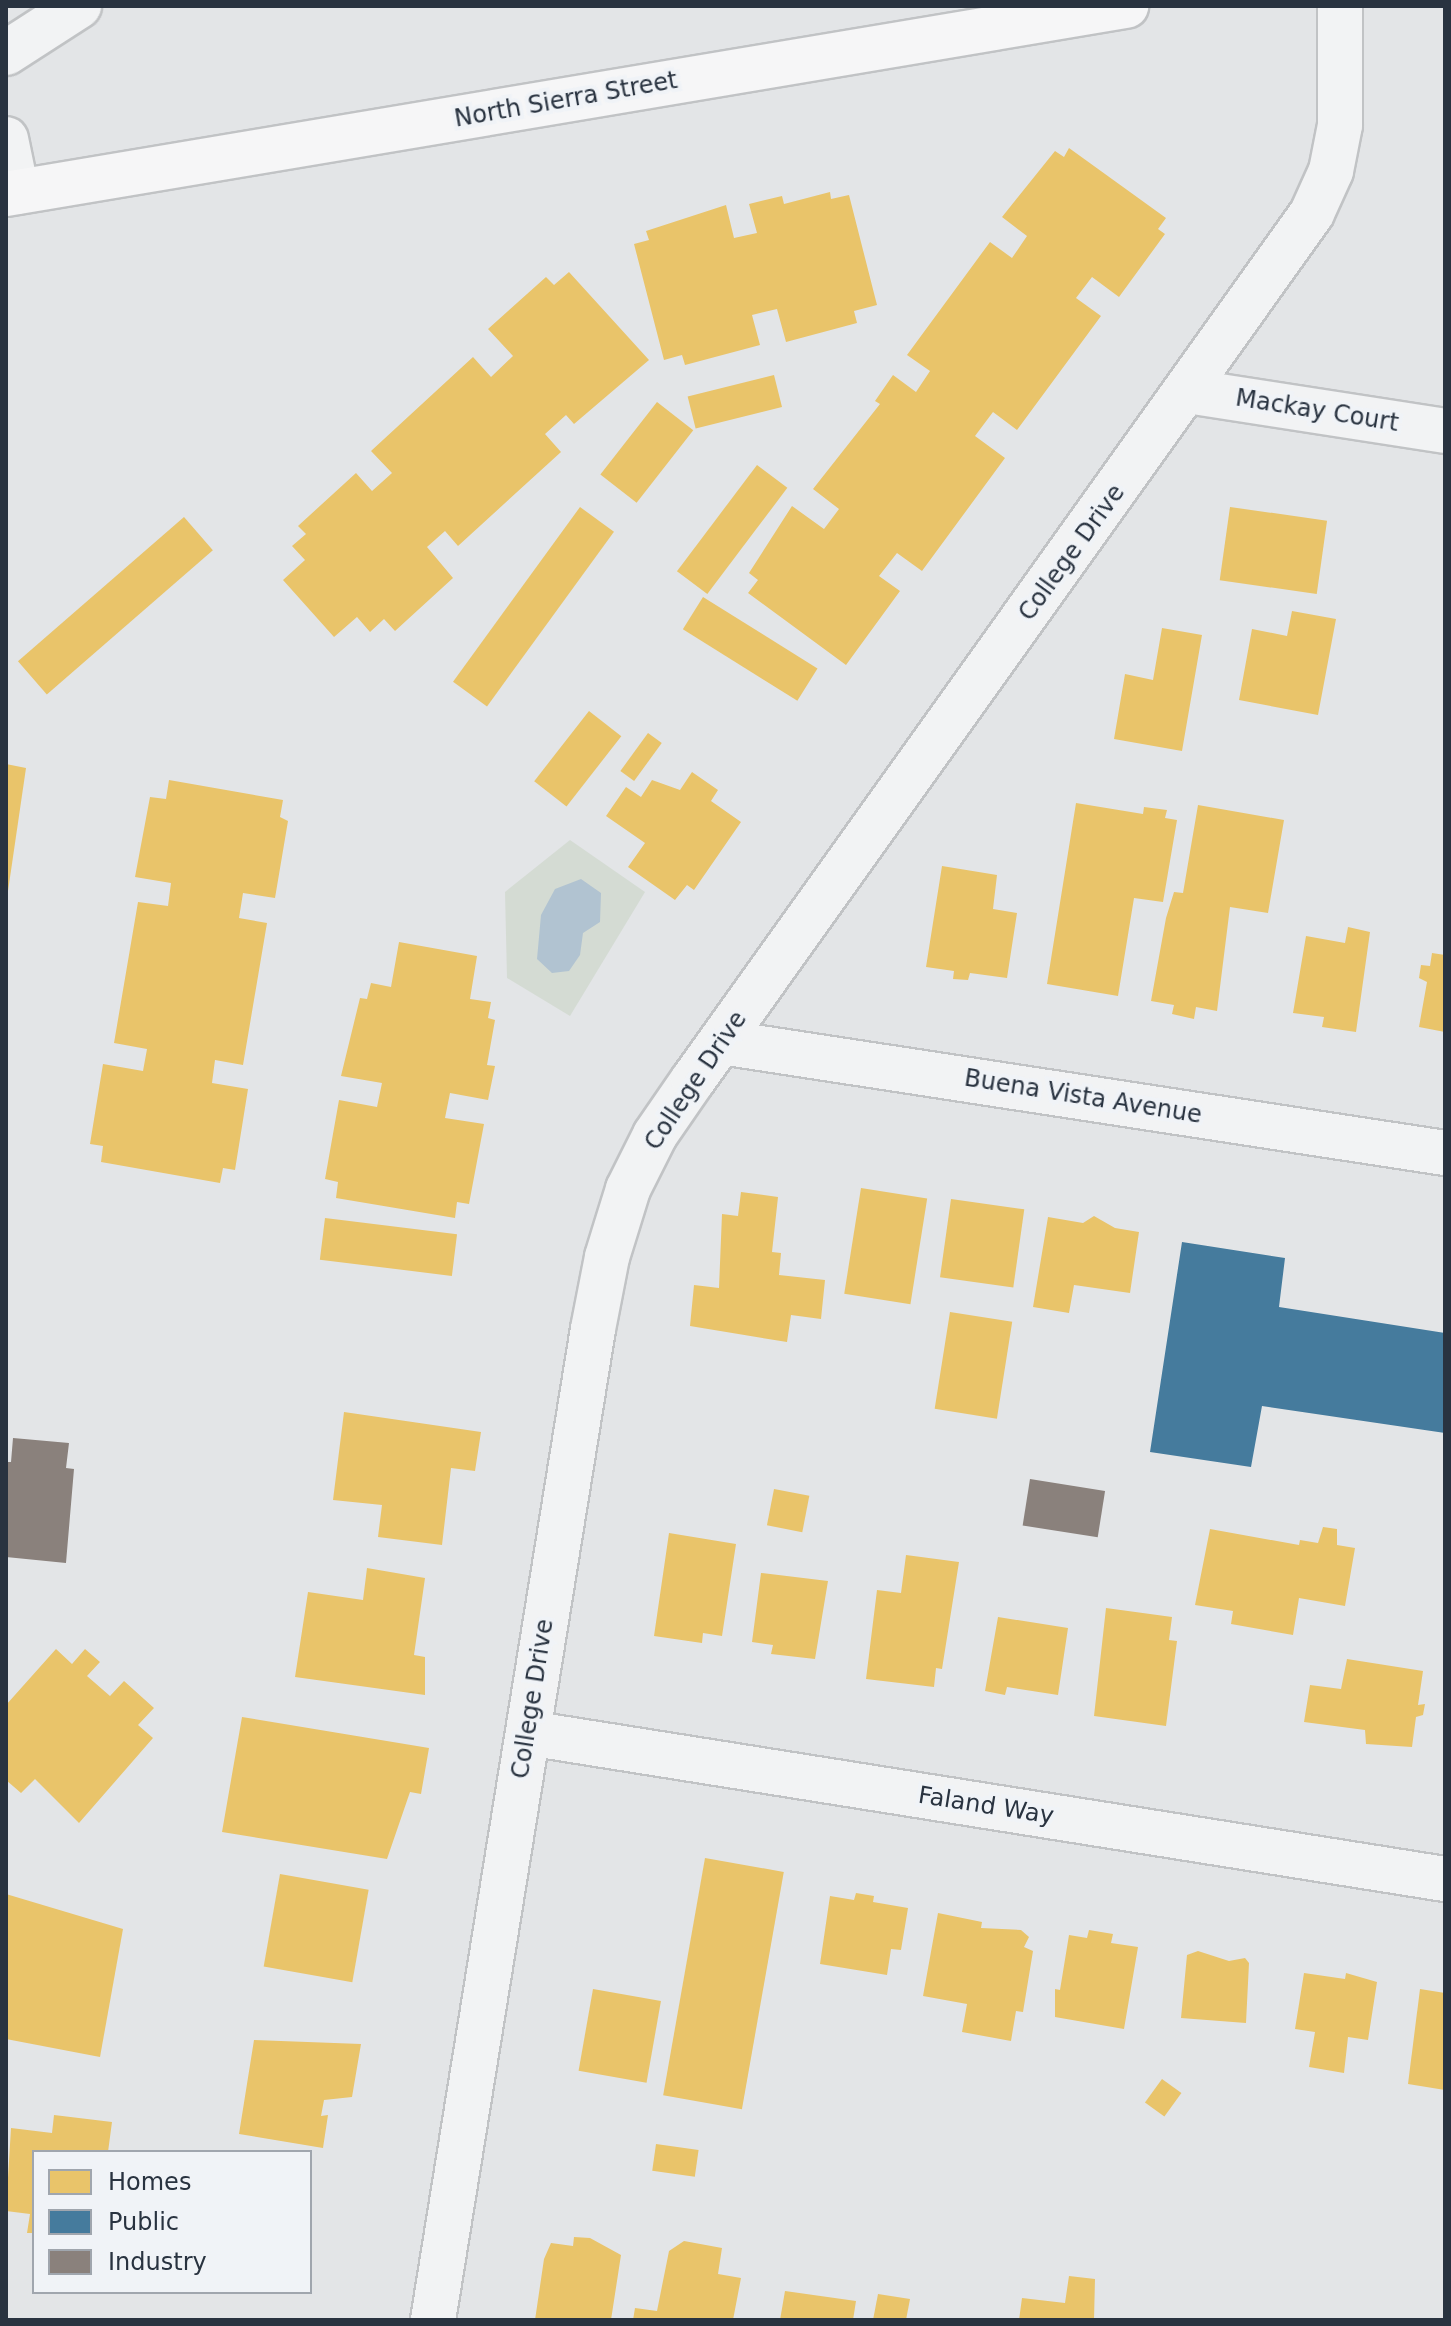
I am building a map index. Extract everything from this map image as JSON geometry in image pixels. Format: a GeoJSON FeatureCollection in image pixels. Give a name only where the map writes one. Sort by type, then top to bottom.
{"type":"FeatureCollection","features":[{"type":"Feature","properties":{"kind":"main road","name":"North Sierra Street"},"geometry":{"type":"LineString","coordinates":[[12,193],[1126,6]]}},
{"type":"Feature","properties":{"kind":"street"},"geometry":{"type":"LineString","coordinates":[[6,53],[79,6]]}},
{"type":"Feature","properties":{"kind":"street","name":"College Drive"},"geometry":{"type":"LineString","coordinates":[[433,2320],[607,1257],[628,1189],[655,1135],[1286,255],[1331,171],[1343,79],[1340,6]]}},
{"type":"Feature","properties":{"kind":"street"},"geometry":{"type":"LineString","coordinates":[[6,139],[12,193]]}},
{"type":"Feature","properties":{"kind":"street","name":"Mackay Court"},"geometry":{"type":"LineString","coordinates":[[1188,391],[1445,431]]}},
{"type":"Feature","properties":{"kind":"street","name":"Buena Vista Avenue"},"geometry":{"type":"LineString","coordinates":[[721,1042],[1445,1153]]}},
{"type":"Feature","properties":{"kind":"street","name":"Faland Way"},"geometry":{"type":"LineString","coordinates":[[528,1733],[1445,1879]]}},
{"type":"Feature","properties":{"kind":"shaded area"},"geometry":{"type":"Polygon","coordinates":[[[570,840],[645,892],[570,1016],[507,978],[505,892],[570,840]]]}},
{"type":"Feature","properties":{"kind":"water"},"geometry":{"type":"Polygon","coordinates":[[[581,879],[601,893],[600,922],[583,933],[580,955],[569,971],[552,973],[537,959],[541,915],[555,889],[581,879]]]}},
{"type":"Feature","properties":{"kind":"building: Homes"},"geometry":{"type":"Polygon","coordinates":[[[1069,148],[1166,218],[1158,229],[1165,234],[1119,297],[1092,277],[1076,298],[1101,316],[1017,430],[993,412],[975,436],[1005,458],[922,571],[897,553],[879,576],[900,591],[846,665],[748,593],[758,580],[749,573],[792,506],[824,529],[839,509],[813,489],[880,404],[875,401],[893,375],[916,392],[930,371],[907,355],[990,242],[1012,258],[1027,236],[1002,217],[1055,151],[1064,157],[1069,148]]]}},
{"type":"Feature","properties":{"kind":"building: Homes"},"geometry":{"type":"Polygon","coordinates":[[[830,192],[831,199],[849,195],[877,305],[854,311],[857,323],[786,342],[777,309],[752,315],[760,345],[685,365],[682,355],[664,360],[634,244],[649,240],[646,231],[726,205],[734,238],[757,233],[749,204],[782,196],[784,204],[830,192]]]}},
{"type":"Feature","properties":{"kind":"building: Homes"},"geometry":{"type":"Polygon","coordinates":[[[569,272],[649,360],[574,424],[566,415],[545,434],[561,452],[458,546],[445,531],[427,547],[453,578],[395,631],[384,619],[370,632],[357,617],[334,637],[283,580],[305,560],[292,546],[306,534],[298,526],[356,473],[372,491],[392,473],[371,451],[473,357],[491,377],[513,356],[488,329],[546,277],[554,285],[569,272]]]}},
{"type":"Feature","properties":{"kind":"building: Homes"},"geometry":{"type":"Polygon","coordinates":[[[774,375],[782,407],[696,429],[688,397],[774,375]]]}},
{"type":"Feature","properties":{"kind":"building: Homes"},"geometry":{"type":"Polygon","coordinates":[[[657,402],[693,430],[637,503],[600,474],[657,402]]]}},
{"type":"Feature","properties":{"kind":"building: Homes"},"geometry":{"type":"Polygon","coordinates":[[[757,465],[787,488],[707,594],[677,571],[757,465]]]}},
{"type":"Feature","properties":{"kind":"building: Homes"},"geometry":{"type":"Polygon","coordinates":[[[580,507],[614,532],[487,706],[453,682],[580,507]]]}},
{"type":"Feature","properties":{"kind":"building: Homes"},"geometry":{"type":"Polygon","coordinates":[[[1230,507],[1327,521],[1317,594],[1220,580],[1230,507]]]}},
{"type":"Feature","properties":{"kind":"building: Homes"},"geometry":{"type":"Polygon","coordinates":[[[184,517],[213,550],[47,695],[18,661],[184,517]]]}},
{"type":"Feature","properties":{"kind":"building: Homes"},"geometry":{"type":"Polygon","coordinates":[[[703,597],[817,669],[797,701],[683,629],[703,597]]]}},
{"type":"Feature","properties":{"kind":"building: Homes"},"geometry":{"type":"Polygon","coordinates":[[[1292,611],[1336,619],[1318,715],[1239,700],[1252,629],[1287,636],[1292,611]]]}},
{"type":"Feature","properties":{"kind":"building: Homes"},"geometry":{"type":"Polygon","coordinates":[[[1162,628],[1202,635],[1182,751],[1114,739],[1125,674],[1153,680],[1162,628]]]}},
{"type":"Feature","properties":{"kind":"building: Homes"},"geometry":{"type":"Polygon","coordinates":[[[589,711],[621,736],[567,806],[534,781],[589,711]]]}},
{"type":"Feature","properties":{"kind":"building: Homes"},"geometry":{"type":"Polygon","coordinates":[[[648,733],[662,743],[634,781],[620,771],[648,733]]]}},
{"type":"Feature","properties":{"kind":"building: Homes"},"geometry":{"type":"Polygon","coordinates":[[[6,764],[26,768],[8,891],[6,890],[6,764]]]}},
{"type":"Feature","properties":{"kind":"building: Homes"},"geometry":{"type":"Polygon","coordinates":[[[692,772],[718,790],[711,801],[741,822],[694,890],[687,885],[675,900],[628,867],[645,843],[606,816],[626,787],[641,797],[652,780],[680,790],[692,772]]]}},
{"type":"Feature","properties":{"kind":"building: Homes"},"geometry":{"type":"Polygon","coordinates":[[[169,780],[283,800],[280,817],[288,821],[275,898],[243,893],[239,918],[267,923],[243,1065],[215,1060],[212,1083],[248,1089],[235,1170],[223,1168],[220,1183],[101,1162],[103,1146],[90,1144],[103,1064],[143,1071],[147,1049],[114,1043],[138,902],[168,906],[171,883],[135,877],[150,797],[166,799],[169,780]]]}},
{"type":"Feature","properties":{"kind":"building: Homes"},"geometry":{"type":"Polygon","coordinates":[[[1076,803],[1143,814],[1144,807],[1167,810],[1165,818],[1177,820],[1163,902],[1134,898],[1118,996],[1047,984],[1076,803]]]}},
{"type":"Feature","properties":{"kind":"building: Homes"},"geometry":{"type":"Polygon","coordinates":[[[1198,805],[1284,820],[1268,913],[1230,907],[1217,1011],[1196,1007],[1194,1019],[1172,1014],[1174,1005],[1151,1001],[1166,918],[1174,892],[1183,893],[1198,805]]]}},
{"type":"Feature","properties":{"kind":"building: Homes"},"geometry":{"type":"Polygon","coordinates":[[[942,866],[997,875],[993,909],[1017,913],[1007,978],[970,973],[968,980],[953,979],[954,971],[926,967],[942,866]]]}},
{"type":"Feature","properties":{"kind":"building: Homes"},"geometry":{"type":"Polygon","coordinates":[[[1348,927],[1370,932],[1356,1032],[1322,1027],[1324,1017],[1293,1013],[1306,936],[1345,943],[1348,927]]]}},
{"type":"Feature","properties":{"kind":"building: Homes"},"geometry":{"type":"Polygon","coordinates":[[[399,942],[477,956],[470,999],[491,1002],[488,1018],[495,1020],[487,1065],[495,1066],[488,1100],[450,1093],[445,1118],[484,1124],[469,1204],[457,1202],[455,1218],[336,1198],[338,1182],[325,1179],[339,1100],[377,1107],[382,1083],[341,1076],[360,998],[367,999],[371,983],[391,987],[399,942]]]}},
{"type":"Feature","properties":{"kind":"building: Homes"},"geometry":{"type":"Polygon","coordinates":[[[1432,953],[1445,955],[1445,1032],[1419,1027],[1427,982],[1419,978],[1421,965],[1430,966],[1432,953]]]}},
{"type":"Feature","properties":{"kind":"building: Homes"},"geometry":{"type":"Polygon","coordinates":[[[861,1188],[927,1198],[910,1304],[844,1294],[861,1188]]]}},
{"type":"Feature","properties":{"kind":"building: Homes"},"geometry":{"type":"Polygon","coordinates":[[[741,1192],[778,1197],[772,1252],[781,1253],[779,1275],[825,1280],[821,1319],[791,1315],[787,1342],[690,1326],[694,1285],[719,1288],[722,1214],[738,1216],[741,1192]]]}},
{"type":"Feature","properties":{"kind":"building: Homes"},"geometry":{"type":"Polygon","coordinates":[[[951,1199],[1024,1209],[1013,1288],[940,1277],[951,1199]]]}},
{"type":"Feature","properties":{"kind":"building: Homes"},"geometry":{"type":"Polygon","coordinates":[[[1094,1216],[1115,1228],[1139,1232],[1130,1293],[1074,1285],[1069,1313],[1033,1307],[1048,1217],[1083,1223],[1094,1216]]]}},
{"type":"Feature","properties":{"kind":"building: Homes"},"geometry":{"type":"Polygon","coordinates":[[[325,1218],[457,1234],[452,1276],[320,1260],[325,1218]]]}},
{"type":"Feature","properties":{"kind":"building: Homes"},"geometry":{"type":"Polygon","coordinates":[[[950,1312],[1012,1322],[997,1419],[935,1409],[950,1312]]]}},
{"type":"Feature","properties":{"kind":"building: Homes"},"geometry":{"type":"Polygon","coordinates":[[[344,1412],[481,1432],[475,1471],[451,1468],[442,1545],[378,1537],[382,1505],[333,1500],[344,1412]]]}},
{"type":"Feature","properties":{"kind":"building: Homes"},"geometry":{"type":"Polygon","coordinates":[[[774,1489],[809,1496],[802,1532],[767,1525],[774,1489]]]}},
{"type":"Feature","properties":{"kind":"building: Homes"},"geometry":{"type":"Polygon","coordinates":[[[1323,1527],[1337,1529],[1337,1545],[1355,1548],[1345,1606],[1299,1598],[1293,1635],[1231,1624],[1233,1611],[1195,1605],[1210,1529],[1299,1545],[1300,1540],[1318,1543],[1323,1527]]]}},
{"type":"Feature","properties":{"kind":"building: Homes"},"geometry":{"type":"Polygon","coordinates":[[[669,1533],[736,1544],[722,1636],[703,1633],[702,1643],[654,1636],[669,1533]]]}},
{"type":"Feature","properties":{"kind":"building: Homes"},"geometry":{"type":"Polygon","coordinates":[[[906,1555],[959,1562],[942,1669],[936,1668],[934,1687],[866,1679],[877,1590],[901,1593],[906,1555]]]}},
{"type":"Feature","properties":{"kind":"building: Homes"},"geometry":{"type":"Polygon","coordinates":[[[367,1568],[425,1578],[414,1655],[425,1657],[425,1695],[295,1677],[308,1592],[363,1600],[367,1568]]]}},
{"type":"Feature","properties":{"kind":"building: Homes"},"geometry":{"type":"Polygon","coordinates":[[[761,1573],[828,1581],[815,1659],[771,1654],[773,1645],[752,1642],[761,1573]]]}},
{"type":"Feature","properties":{"kind":"building: Homes"},"geometry":{"type":"Polygon","coordinates":[[[1106,1608],[1172,1617],[1169,1640],[1177,1641],[1166,1726],[1094,1716],[1106,1608]]]}},
{"type":"Feature","properties":{"kind":"building: Homes"},"geometry":{"type":"Polygon","coordinates":[[[998,1617],[1068,1628],[1058,1695],[1007,1687],[1005,1695],[985,1691],[998,1617]]]}},
{"type":"Feature","properties":{"kind":"building: Homes"},"geometry":{"type":"Polygon","coordinates":[[[56,1649],[72,1664],[85,1649],[100,1662],[87,1676],[110,1696],[124,1681],[154,1708],[138,1725],[153,1738],[79,1823],[35,1779],[21,1793],[6,1780],[6,1705],[56,1649]]]}},
{"type":"Feature","properties":{"kind":"building: Homes"},"geometry":{"type":"Polygon","coordinates":[[[1347,1659],[1423,1671],[1418,1705],[1425,1704],[1423,1715],[1416,1717],[1412,1747],[1366,1744],[1365,1730],[1304,1722],[1310,1685],[1341,1689],[1347,1659]]]}},
{"type":"Feature","properties":{"kind":"building: Homes"},"geometry":{"type":"Polygon","coordinates":[[[242,1717],[429,1748],[421,1794],[410,1792],[387,1859],[222,1832],[242,1717]]]}},
{"type":"Feature","properties":{"kind":"building: Homes"},"geometry":{"type":"Polygon","coordinates":[[[705,1858],[784,1872],[742,2109],[663,2095],[705,1858]]]}},
{"type":"Feature","properties":{"kind":"building: Homes"},"geometry":{"type":"Polygon","coordinates":[[[280,1874],[369,1890],[352,1982],[264,1967],[280,1874]]]}},
{"type":"Feature","properties":{"kind":"building: Homes"},"geometry":{"type":"Polygon","coordinates":[[[856,1893],[874,1896],[873,1902],[908,1908],[901,1950],[891,1949],[887,1975],[820,1964],[830,1896],[854,1900],[856,1893]]]}},
{"type":"Feature","properties":{"kind":"building: Homes"},"geometry":{"type":"Polygon","coordinates":[[[6,1894],[123,1929],[100,2057],[6,2039],[6,1894]]]}},
{"type":"Feature","properties":{"kind":"building: Homes"},"geometry":{"type":"Polygon","coordinates":[[[938,1913],[982,1922],[981,1928],[1021,1930],[1029,1937],[1024,1947],[1033,1951],[1023,2012],[1016,2011],[1011,2041],[962,2032],[967,2004],[923,1996],[938,1913]]]}},
{"type":"Feature","properties":{"kind":"building: Homes"},"geometry":{"type":"Polygon","coordinates":[[[1089,1930],[1113,1934],[1111,1943],[1138,1947],[1124,2029],[1055,2017],[1055,1989],[1060,1990],[1069,1935],[1087,1938],[1089,1930]]]}},
{"type":"Feature","properties":{"kind":"building: Homes"},"geometry":{"type":"Polygon","coordinates":[[[1198,1951],[1229,1961],[1245,1958],[1249,1963],[1246,2023],[1181,2018],[1187,1955],[1198,1951]]]}},
{"type":"Feature","properties":{"kind":"building: Homes"},"geometry":{"type":"Polygon","coordinates":[[[1304,1973],[1345,1979],[1346,1973],[1377,1982],[1368,2040],[1348,2037],[1344,2073],[1309,2067],[1315,2032],[1295,2029],[1304,1973]]]}},
{"type":"Feature","properties":{"kind":"building: Homes"},"geometry":{"type":"Polygon","coordinates":[[[593,1989],[661,2001],[647,2083],[579,2071],[593,1989]]]}},
{"type":"Feature","properties":{"kind":"building: Homes"},"geometry":{"type":"Polygon","coordinates":[[[1420,1989],[1445,1993],[1445,2090],[1408,2084],[1420,1989]]]}},
{"type":"Feature","properties":{"kind":"building: Homes"},"geometry":{"type":"Polygon","coordinates":[[[254,2040],[361,2044],[352,2097],[324,2100],[321,2116],[328,2115],[323,2148],[239,2134],[254,2040]]]}},
{"type":"Feature","properties":{"kind":"building: Homes"},"geometry":{"type":"Polygon","coordinates":[[[1162,2079],[1181,2093],[1164,2117],[1145,2102],[1162,2079]]]}},
{"type":"Feature","properties":{"kind":"building: Homes"},"geometry":{"type":"Polygon","coordinates":[[[54,2115],[112,2122],[108,2150],[32,2150],[32,2233],[27,2233],[30,2214],[6,2211],[11,2128],[52,2133],[54,2115]]]}},
{"type":"Feature","properties":{"kind":"building: Homes"},"geometry":{"type":"Polygon","coordinates":[[[656,2144],[699,2150],[695,2177],[652,2171],[656,2144]]]}},
{"type":"Feature","properties":{"kind":"building: Homes"},"geometry":{"type":"Polygon","coordinates":[[[574,2237],[590,2238],[621,2255],[611,2320],[535,2320],[544,2259],[551,2243],[573,2246],[574,2237]]]}},
{"type":"Feature","properties":{"kind":"building: Homes"},"geometry":{"type":"Polygon","coordinates":[[[684,2241],[722,2248],[718,2274],[741,2278],[733,2320],[633,2320],[635,2308],[657,2311],[669,2251],[684,2241]]]}},
{"type":"Feature","properties":{"kind":"building: Homes"},"geometry":{"type":"Polygon","coordinates":[[[1069,2276],[1095,2279],[1094,2320],[1019,2320],[1022,2298],[1065,2303],[1069,2276]]]}},
{"type":"Feature","properties":{"kind":"building: Homes"},"geometry":{"type":"Polygon","coordinates":[[[785,2291],[856,2301],[853,2320],[780,2320],[785,2291]]]}},
{"type":"Feature","properties":{"kind":"building: Homes"},"geometry":{"type":"Polygon","coordinates":[[[878,2294],[910,2299],[906,2320],[873,2320],[878,2294]]]}},
{"type":"Feature","properties":{"kind":"building: Public"},"geometry":{"type":"Polygon","coordinates":[[[1182,1242],[1285,1258],[1279,1307],[1445,1333],[1445,1433],[1262,1406],[1251,1467],[1150,1452],[1182,1242]]]}},
{"type":"Feature","properties":{"kind":"building: Industry"},"geometry":{"type":"Polygon","coordinates":[[[13,1438],[69,1443],[66,1468],[74,1469],[66,1563],[6,1557],[6,1462],[11,1462],[13,1438]]]}},
{"type":"Feature","properties":{"kind":"building: Industry"},"geometry":{"type":"Polygon","coordinates":[[[1030,1479],[1105,1491],[1098,1537],[1023,1525],[1030,1479]]]}}]}
